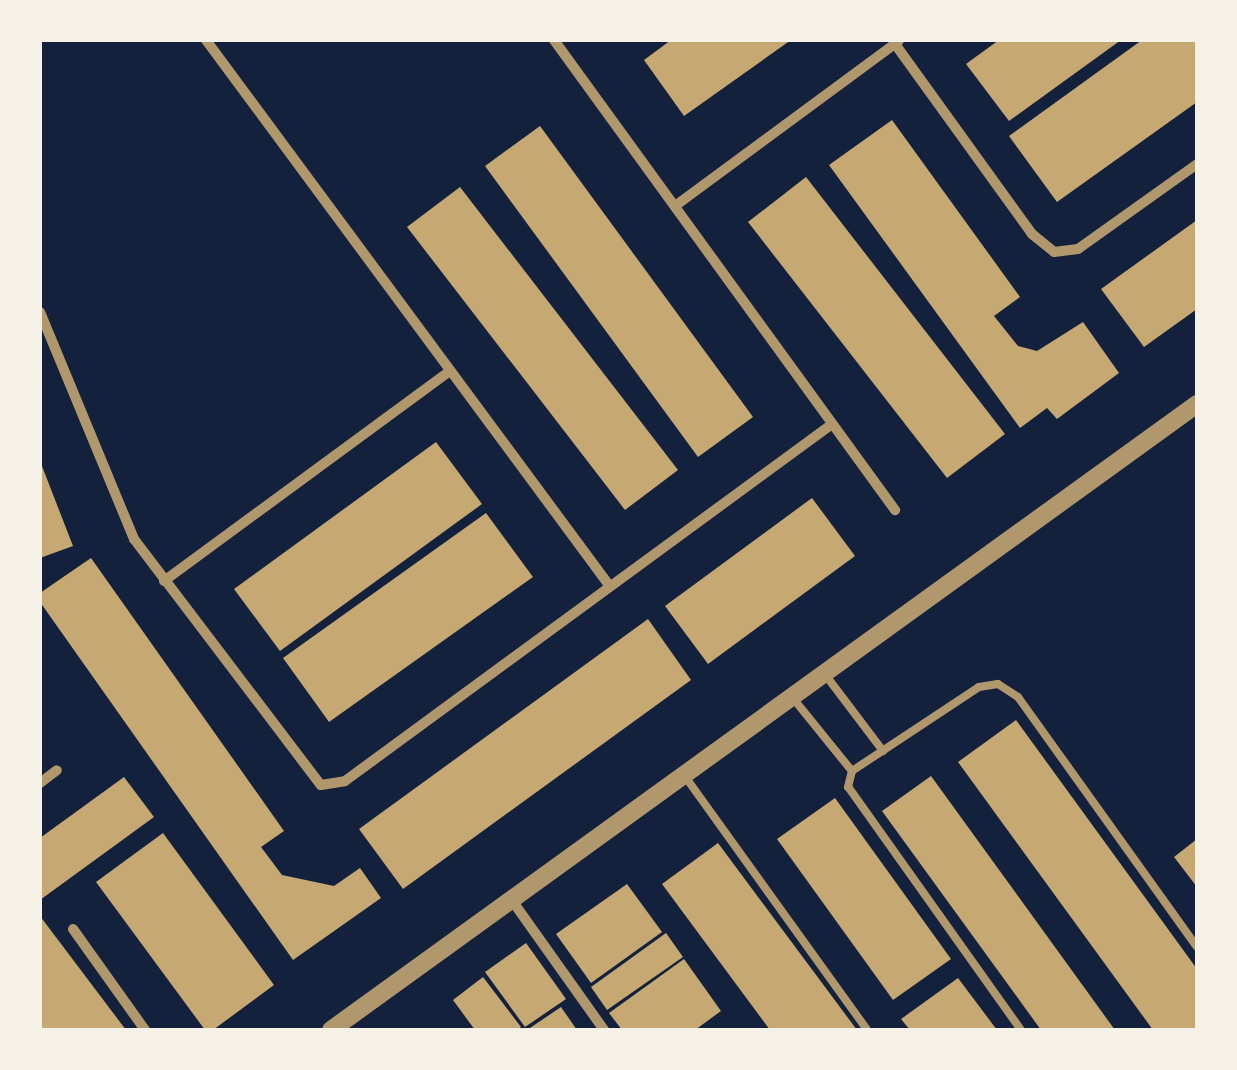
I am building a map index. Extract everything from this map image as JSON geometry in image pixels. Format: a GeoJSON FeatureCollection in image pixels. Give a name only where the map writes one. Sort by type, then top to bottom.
{"type":"FeatureCollection","features":[{"type":"Feature","properties":{"kind":"street"},"geometry":{"type":"LineString","coordinates":[[206,40],[609,585]]}},
{"type":"Feature","properties":{"kind":"street"},"geometry":{"type":"LineString","coordinates":[[554,40],[895,510]]}},
{"type":"Feature","properties":{"kind":"street"},"geometry":{"type":"LineString","coordinates":[[674,206],[898,42],[1032,234],[1054,252],[1078,249],[1197,164]]}},
{"type":"Feature","properties":{"kind":"street"},"geometry":{"type":"LineString","coordinates":[[40,312],[117,509],[164,581],[321,785],[345,781],[832,424]]}},
{"type":"Feature","properties":{"kind":"street"},"geometry":{"type":"LineString","coordinates":[[164,581],[448,372]]}},
{"type":"Feature","properties":{"kind":"street"},"geometry":{"type":"LineString","coordinates":[[333,1029],[1197,404]]}},
{"type":"Feature","properties":{"kind":"street"},"geometry":{"type":"LineString","coordinates":[[40,783],[58,770]]}},
{"type":"Feature","properties":{"kind":"street"},"geometry":{"type":"LineString","coordinates":[[512,899],[604,1030]]}},
{"type":"Feature","properties":{"kind":"street"},"geometry":{"type":"LineString","coordinates":[[73,930],[145,1030]]}},
{"type":"Feature","properties":{"kind":"lane"},"geometry":{"type":"LineString","coordinates":[[824,673],[883,751]]}},
{"type":"Feature","properties":{"kind":"lane"},"geometry":{"type":"LineString","coordinates":[[852,771],[979,688],[998,684],[1018,697],[1197,948]]}},
{"type":"Feature","properties":{"kind":"lane"},"geometry":{"type":"LineString","coordinates":[[791,696],[852,771],[853,799],[1021,1030]]}},
{"type":"Feature","properties":{"kind":"lane"},"geometry":{"type":"LineString","coordinates":[[684,775],[867,1030]]}},
{"type":"Feature","properties":{"kind":"building"},"geometry":{"type":"Polygon","coordinates":[[[671,40],[791,40],[684,116],[644,60],[671,40]]]}},
{"type":"Feature","properties":{"kind":"building"},"geometry":{"type":"Polygon","coordinates":[[[999,40],[1121,40],[1009,121],[966,64],[999,40]]]}},
{"type":"Feature","properties":{"kind":"building"},"geometry":{"type":"Polygon","coordinates":[[[1142,40],[1197,40],[1197,102],[1057,202],[1009,136],[1142,40]]]}},
{"type":"Feature","properties":{"kind":"building"},"geometry":{"type":"Polygon","coordinates":[[[892,120],[1020,297],[994,316],[1018,346],[1037,351],[1083,322],[1119,373],[1057,419],[1047,408],[1020,428],[829,165],[892,120]]]}},
{"type":"Feature","properties":{"kind":"building"},"geometry":{"type":"Polygon","coordinates":[[[540,126],[753,417],[698,457],[485,166],[540,126]]]}},
{"type":"Feature","properties":{"kind":"building"},"geometry":{"type":"Polygon","coordinates":[[[806,177],[1005,434],[947,478],[748,222],[806,177]]]}},
{"type":"Feature","properties":{"kind":"building"},"geometry":{"type":"Polygon","coordinates":[[[460,187],[678,470],[625,510],[407,227],[460,187]]]}},
{"type":"Feature","properties":{"kind":"building"},"geometry":{"type":"Polygon","coordinates":[[[1197,220],[1197,309],[1144,347],[1101,289],[1197,220]]]}},
{"type":"Feature","properties":{"kind":"building"},"geometry":{"type":"Polygon","coordinates":[[[436,442],[482,504],[280,651],[234,589],[436,442]]]}},
{"type":"Feature","properties":{"kind":"building"},"geometry":{"type":"Polygon","coordinates":[[[40,461],[73,546],[40,558],[40,461]]]}},
{"type":"Feature","properties":{"kind":"building"},"geometry":{"type":"Polygon","coordinates":[[[812,498],[855,556],[708,664],[665,606],[812,498]]]}},
{"type":"Feature","properties":{"kind":"building"},"geometry":{"type":"Polygon","coordinates":[[[486,513],[533,577],[329,722],[283,658],[486,513]]]}},
{"type":"Feature","properties":{"kind":"building"},"geometry":{"type":"Polygon","coordinates":[[[91,558],[284,831],[261,847],[282,875],[334,886],[360,868],[381,898],[293,960],[40,602],[40,593],[91,558]]]}},
{"type":"Feature","properties":{"kind":"building"},"geometry":{"type":"Polygon","coordinates":[[[648,619],[691,680],[403,889],[359,829],[648,619]]]}},
{"type":"Feature","properties":{"kind":"building"},"geometry":{"type":"Polygon","coordinates":[[[1016,720],[1197,969],[1197,1030],[1153,1030],[958,762],[1016,720]]]}},
{"type":"Feature","properties":{"kind":"building"},"geometry":{"type":"Polygon","coordinates":[[[931,776],[1115,1030],[1041,1030],[882,811],[931,776]]]}},
{"type":"Feature","properties":{"kind":"building"},"geometry":{"type":"Polygon","coordinates":[[[124,777],[154,817],[40,900],[40,838],[124,777]]]}},
{"type":"Feature","properties":{"kind":"building"},"geometry":{"type":"Polygon","coordinates":[[[835,798],[951,959],[893,1000],[777,839],[835,798]]]}},
{"type":"Feature","properties":{"kind":"building"},"geometry":{"type":"Polygon","coordinates":[[[163,833],[274,985],[213,1030],[205,1030],[96,882],[163,833]]]}},
{"type":"Feature","properties":{"kind":"building"},"geometry":{"type":"Polygon","coordinates":[[[1197,839],[1197,887],[1174,857],[1197,839]]]}},
{"type":"Feature","properties":{"kind":"building"},"geometry":{"type":"Polygon","coordinates":[[[718,843],[857,1030],[770,1030],[662,884],[718,843]]]}},
{"type":"Feature","properties":{"kind":"building"},"geometry":{"type":"Polygon","coordinates":[[[627,884],[662,932],[591,983],[556,934],[627,884]]]}},
{"type":"Feature","properties":{"kind":"building"},"geometry":{"type":"Polygon","coordinates":[[[40,916],[126,1030],[40,1030],[40,916]]]}},
{"type":"Feature","properties":{"kind":"building"},"geometry":{"type":"Polygon","coordinates":[[[666,933],[683,957],[607,1010],[591,987],[666,933]]]}},
{"type":"Feature","properties":{"kind":"building"},"geometry":{"type":"Polygon","coordinates":[[[526,943],[566,999],[525,1027],[485,972],[526,943]]]}},
{"type":"Feature","properties":{"kind":"building"},"geometry":{"type":"Polygon","coordinates":[[[684,959],[721,1011],[695,1030],[622,1030],[609,1013],[684,959]]]}},
{"type":"Feature","properties":{"kind":"building"},"geometry":{"type":"Polygon","coordinates":[[[483,977],[521,1027],[517,1030],[475,1030],[453,1000],[483,977]]]}},
{"type":"Feature","properties":{"kind":"building"},"geometry":{"type":"Polygon","coordinates":[[[958,978],[997,1030],[910,1030],[901,1019],[958,978]]]}},
{"type":"Feature","properties":{"kind":"building"},"geometry":{"type":"Polygon","coordinates":[[[561,1007],[577,1030],[527,1030],[561,1007]]]}}]}
